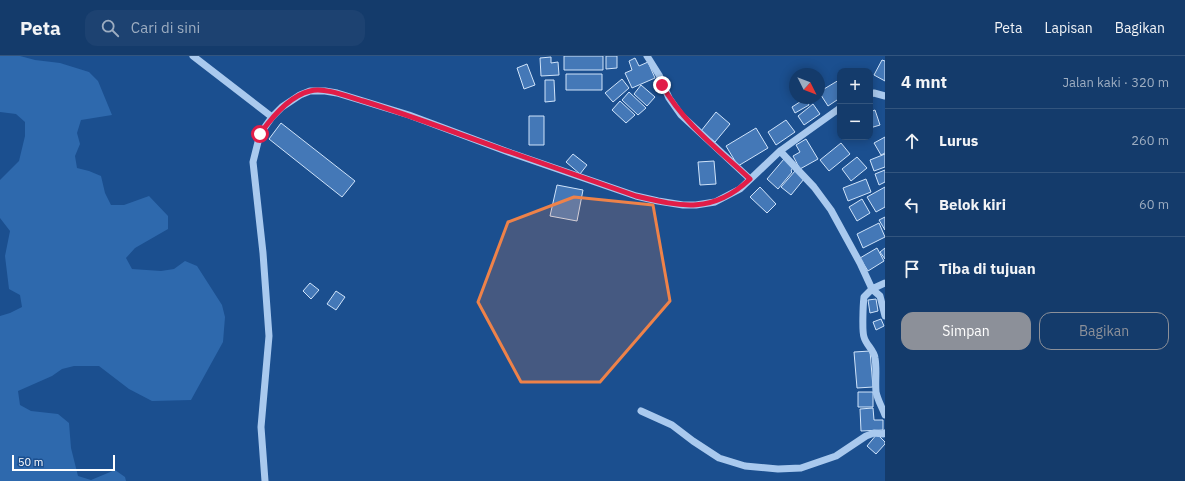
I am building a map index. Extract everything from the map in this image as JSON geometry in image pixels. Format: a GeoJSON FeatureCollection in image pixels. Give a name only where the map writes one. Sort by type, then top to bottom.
{"type":"FeatureCollection","features":[{"type":"Feature","properties":{"kind":"street"},"geometry":{"type":"LineString","coordinates":[[193,56],[272,117]]}},
{"type":"Feature","properties":{"kind":"street"},"geometry":{"type":"LineString","coordinates":[[647,56],[659,75],[669,98],[681,115],[750,179]]}},
{"type":"Feature","properties":{"kind":"street"},"geometry":{"type":"LineString","coordinates":[[265,481],[261,427],[269,336],[263,253],[253,162],[260,134],[272,117],[286,104],[300,95],[310,91],[324,91],[337,94],[409,115],[636,196],[696,206],[715,202],[740,189],[780,151],[837,110]]}},
{"type":"Feature","properties":{"kind":"street"},"geometry":{"type":"LineString","coordinates":[[873,93],[885,96]]}},
{"type":"Feature","properties":{"kind":"street"},"geometry":{"type":"LineString","coordinates":[[780,151],[814,187],[831,210],[860,263],[872,290],[880,296],[885,316]]}},
{"type":"Feature","properties":{"kind":"street"},"geometry":{"type":"LineString","coordinates":[[885,283],[872,290],[864,298],[862,330],[863,337],[872,349],[875,356],[876,391],[878,401],[885,415]]}},
{"type":"Feature","properties":{"kind":"street"},"geometry":{"type":"LineString","coordinates":[[641,411],[672,424],[693,441],[719,458],[745,466],[778,469],[801,468],[836,456],[874,432],[885,433]]}},
{"type":"Feature","properties":{"kind":"highlighted area"},"geometry":{"type":"Polygon","coordinates":[[[574,197],[653,205],[670,301],[600,382],[521,382],[478,302],[508,222],[574,197]]]}},
{"type":"Feature","properties":{"kind":"shaded area"},"geometry":{"type":"Polygon","coordinates":[[[0,56],[20,56],[35,60],[60,63],[89,72],[98,81],[112,115],[81,120],[77,133],[80,144],[75,156],[77,168],[101,176],[105,193],[111,205],[124,205],[149,196],[168,216],[168,229],[135,248],[126,258],[132,269],[161,271],[174,269],[185,261],[197,266],[222,305],[225,317],[223,342],[191,400],[152,401],[129,389],[99,366],[74,366],[62,369],[52,376],[18,391],[20,405],[31,411],[58,414],[69,423],[71,448],[78,476],[91,480],[115,470],[125,477],[126,481],[0,481],[0,316],[22,307],[20,295],[9,289],[5,256],[10,231],[0,218],[0,180],[19,161],[25,136],[25,122],[16,114],[0,112],[0,56]]]}},
{"type":"Feature","properties":{"kind":"building"},"geometry":{"type":"Polygon","coordinates":[[[564,56],[603,56],[603,70],[564,70],[564,56]]]}},
{"type":"Feature","properties":{"kind":"building"},"geometry":{"type":"Polygon","coordinates":[[[606,56],[617,56],[617,68],[606,69],[606,56]]]}},
{"type":"Feature","properties":{"kind":"building"},"geometry":{"type":"Polygon","coordinates":[[[551,57],[551,63],[558,62],[559,75],[541,76],[540,58],[551,57]]]}},
{"type":"Feature","properties":{"kind":"building"},"geometry":{"type":"Polygon","coordinates":[[[635,58],[639,66],[648,62],[655,78],[632,88],[625,73],[632,70],[629,61],[635,58]]]}},
{"type":"Feature","properties":{"kind":"building"},"geometry":{"type":"Polygon","coordinates":[[[882,60],[885,61],[885,81],[874,75],[882,60]]]}},
{"type":"Feature","properties":{"kind":"building"},"geometry":{"type":"Polygon","coordinates":[[[527,64],[535,85],[524,89],[517,68],[527,64]]]}},
{"type":"Feature","properties":{"kind":"building"},"geometry":{"type":"Polygon","coordinates":[[[566,74],[602,74],[602,90],[566,90],[566,74]]]}},
{"type":"Feature","properties":{"kind":"building"},"geometry":{"type":"Polygon","coordinates":[[[622,79],[629,88],[613,102],[605,93],[622,79]]]}},
{"type":"Feature","properties":{"kind":"building"},"geometry":{"type":"Polygon","coordinates":[[[545,80],[554,80],[555,101],[545,102],[545,80]]]}},
{"type":"Feature","properties":{"kind":"building"},"geometry":{"type":"Polygon","coordinates":[[[837,81],[837,100],[828,106],[825,101],[825,88],[837,81]]]}},
{"type":"Feature","properties":{"kind":"building"},"geometry":{"type":"Polygon","coordinates":[[[641,85],[655,97],[647,106],[634,94],[641,85]]]}},
{"type":"Feature","properties":{"kind":"building"},"geometry":{"type":"Polygon","coordinates":[[[629,92],[646,108],[638,115],[622,100],[629,92]]]}},
{"type":"Feature","properties":{"kind":"building"},"geometry":{"type":"Polygon","coordinates":[[[620,101],[635,115],[626,123],[612,110],[620,101]]]}},
{"type":"Feature","properties":{"kind":"building"},"geometry":{"type":"Polygon","coordinates":[[[797,104],[809,105],[795,113],[792,107],[797,104]]]}},
{"type":"Feature","properties":{"kind":"building"},"geometry":{"type":"Polygon","coordinates":[[[813,104],[820,114],[804,125],[798,116],[813,104]]]}},
{"type":"Feature","properties":{"kind":"building"},"geometry":{"type":"Polygon","coordinates":[[[875,110],[880,125],[873,127],[873,111],[875,110]]]}},
{"type":"Feature","properties":{"kind":"building"},"geometry":{"type":"Polygon","coordinates":[[[716,112],[730,124],[715,142],[701,131],[716,112]]]}},
{"type":"Feature","properties":{"kind":"building"},"geometry":{"type":"Polygon","coordinates":[[[529,116],[544,116],[544,145],[529,145],[529,116]]]}},
{"type":"Feature","properties":{"kind":"building"},"geometry":{"type":"Polygon","coordinates":[[[786,120],[795,132],[776,145],[768,132],[786,120]]]}},
{"type":"Feature","properties":{"kind":"building"},"geometry":{"type":"Polygon","coordinates":[[[281,123],[355,181],[342,197],[269,139],[281,123]]]}},
{"type":"Feature","properties":{"kind":"building"},"geometry":{"type":"Polygon","coordinates":[[[756,128],[768,148],[738,166],[726,146],[756,128]]]}},
{"type":"Feature","properties":{"kind":"building"},"geometry":{"type":"Polygon","coordinates":[[[885,137],[885,153],[881,155],[874,143],[885,137]]]}},
{"type":"Feature","properties":{"kind":"building"},"geometry":{"type":"Polygon","coordinates":[[[806,139],[818,159],[800,169],[793,156],[800,152],[796,145],[806,139]]]}},
{"type":"Feature","properties":{"kind":"building"},"geometry":{"type":"Polygon","coordinates":[[[841,143],[850,154],[829,171],[820,160],[841,143]]]}},
{"type":"Feature","properties":{"kind":"building"},"geometry":{"type":"Polygon","coordinates":[[[573,154],[587,165],[580,174],[566,162],[573,154]]]}},
{"type":"Feature","properties":{"kind":"building"},"geometry":{"type":"Polygon","coordinates":[[[885,154],[885,167],[874,171],[870,160],[885,154]]]}},
{"type":"Feature","properties":{"kind":"building"},"geometry":{"type":"Polygon","coordinates":[[[857,157],[867,168],[851,181],[842,169],[857,157]]]}},
{"type":"Feature","properties":{"kind":"building"},"geometry":{"type":"Polygon","coordinates":[[[784,159],[793,167],[792,172],[778,189],[767,179],[784,159]]]}},
{"type":"Feature","properties":{"kind":"building"},"geometry":{"type":"Polygon","coordinates":[[[714,161],[716,184],[700,185],[698,162],[714,161]]]}},
{"type":"Feature","properties":{"kind":"building"},"geometry":{"type":"Polygon","coordinates":[[[885,170],[885,182],[879,185],[875,174],[885,170]]]}},
{"type":"Feature","properties":{"kind":"building"},"geometry":{"type":"Polygon","coordinates":[[[795,171],[804,179],[791,195],[781,187],[795,171]]]}},
{"type":"Feature","properties":{"kind":"building"},"geometry":{"type":"Polygon","coordinates":[[[866,179],[871,192],[848,201],[843,188],[866,179]]]}},
{"type":"Feature","properties":{"kind":"building"},"geometry":{"type":"Polygon","coordinates":[[[557,185],[583,190],[577,221],[550,216],[557,185]]]}},
{"type":"Feature","properties":{"kind":"building"},"geometry":{"type":"Polygon","coordinates":[[[760,187],[776,204],[767,213],[750,197],[760,187]]]}},
{"type":"Feature","properties":{"kind":"building"},"geometry":{"type":"Polygon","coordinates":[[[885,187],[885,207],[876,212],[867,197],[885,187]]]}},
{"type":"Feature","properties":{"kind":"building"},"geometry":{"type":"Polygon","coordinates":[[[862,199],[870,213],[857,221],[849,207],[862,199]]]}},
{"type":"Feature","properties":{"kind":"building"},"geometry":{"type":"Polygon","coordinates":[[[885,217],[885,230],[879,220],[885,217]]]}},
{"type":"Feature","properties":{"kind":"building"},"geometry":{"type":"Polygon","coordinates":[[[879,223],[885,237],[863,248],[857,234],[879,223]]]}},
{"type":"Feature","properties":{"kind":"building"},"geometry":{"type":"Polygon","coordinates":[[[877,248],[884,261],[868,271],[860,258],[877,248]]]}},
{"type":"Feature","properties":{"kind":"building"},"geometry":{"type":"Polygon","coordinates":[[[885,248],[885,259],[880,252],[885,248]]]}},
{"type":"Feature","properties":{"kind":"building"},"geometry":{"type":"Polygon","coordinates":[[[310,283],[319,290],[311,299],[303,291],[310,283]]]}},
{"type":"Feature","properties":{"kind":"building"},"geometry":{"type":"Polygon","coordinates":[[[336,291],[345,297],[336,310],[327,304],[336,291]]]}},
{"type":"Feature","properties":{"kind":"building"},"geometry":{"type":"Polygon","coordinates":[[[876,299],[878,311],[870,313],[868,300],[876,299]]]}},
{"type":"Feature","properties":{"kind":"building"},"geometry":{"type":"Polygon","coordinates":[[[881,319],[884,326],[876,330],[873,322],[881,319]]]}},
{"type":"Feature","properties":{"kind":"building"},"geometry":{"type":"Polygon","coordinates":[[[870,351],[873,387],[857,388],[854,352],[870,351]]]}},
{"type":"Feature","properties":{"kind":"building"},"geometry":{"type":"Polygon","coordinates":[[[858,392],[873,392],[873,407],[858,407],[858,392]]]}},
{"type":"Feature","properties":{"kind":"building"},"geometry":{"type":"Polygon","coordinates":[[[873,408],[874,420],[883,420],[883,430],[861,431],[860,409],[873,408]]]}},
{"type":"Feature","properties":{"kind":"building"},"geometry":{"type":"Polygon","coordinates":[[[877,434],[885,442],[885,444],[876,454],[867,446],[877,434]]]}},
{"type":"Feature","properties":{"kind":"route"},"geometry":{"type":"LineString","coordinates":[[260,134],[272,117],[282,107],[300,95],[316,90],[337,94],[409,115],[636,196],[658,201],[696,206],[715,202],[740,189],[750,179],[681,115],[662,85]]}}]}
